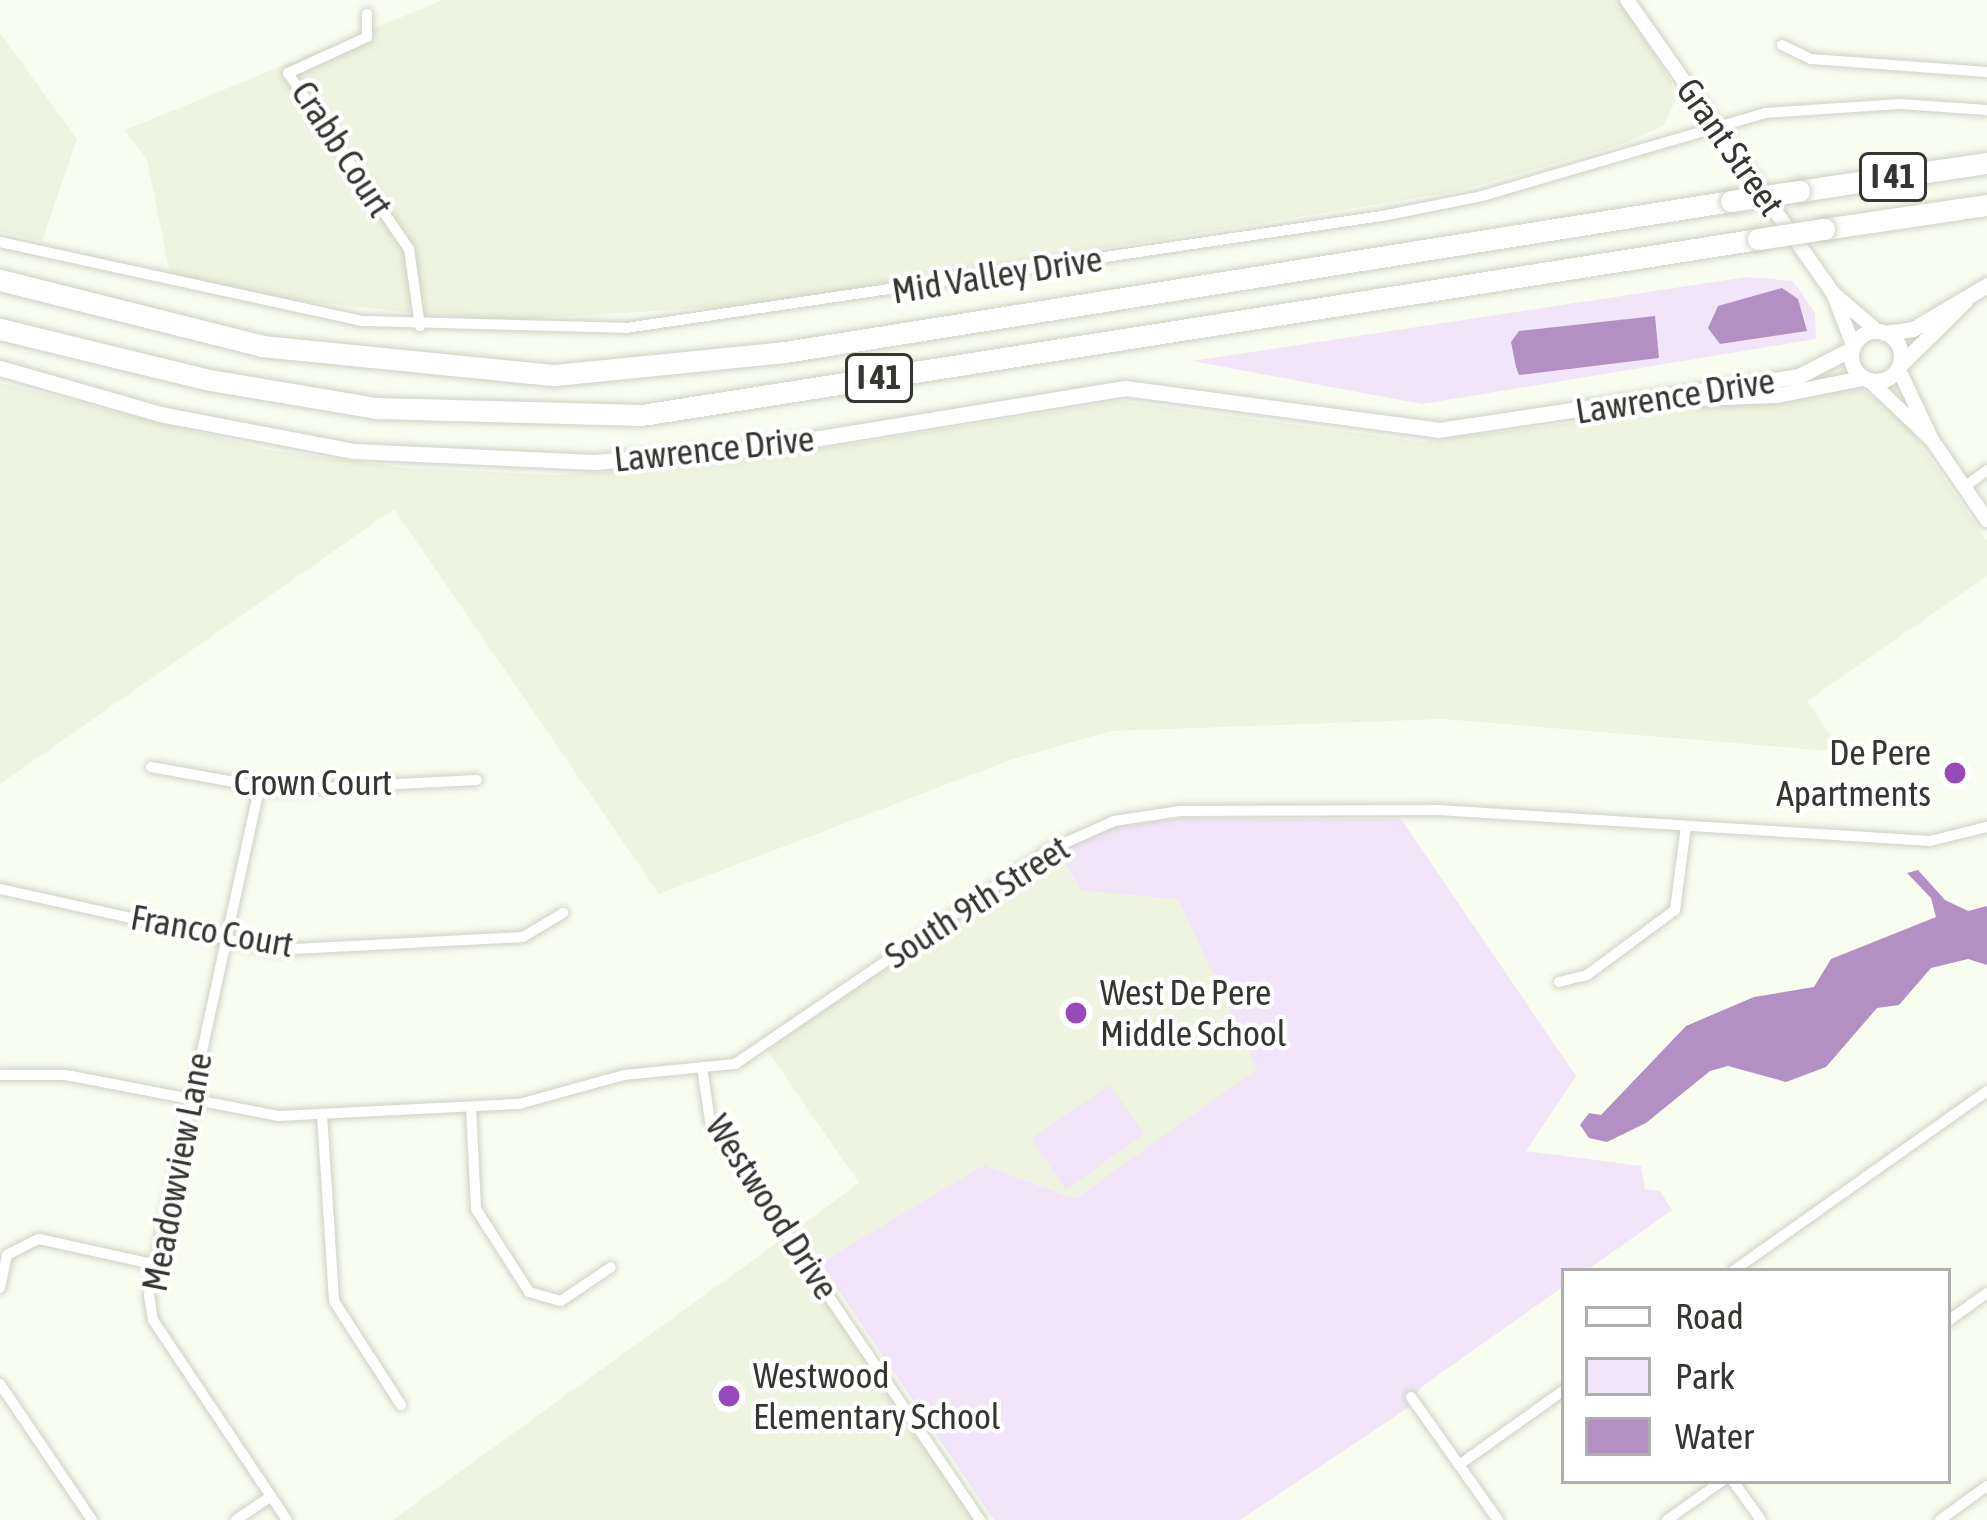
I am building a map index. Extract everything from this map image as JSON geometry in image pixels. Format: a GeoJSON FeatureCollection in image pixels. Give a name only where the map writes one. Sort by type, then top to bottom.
{"type":"FeatureCollection","features":[{"type":"Feature","properties":{"kind":"highway","name":"I 41"},"geometry":{"type":"LineString","coordinates":[[0,280],[262,346],[555,375],[897,335],[1987,163]]}},
{"type":"Feature","properties":{"kind":"highway","name":"I 41"},"geometry":{"type":"LineString","coordinates":[[0,329],[210,380],[359,406],[642,415],[1987,205]]}},
{"type":"Feature","properties":{"kind":"main road"},"geometry":{"type":"LineString","coordinates":[[1881,332],[1913,329],[1987,285]]}},
{"type":"Feature","properties":{"kind":"main road"},"geometry":{"type":"LineString","coordinates":[[1680,398],[1777,395],[1866,380],[1899,367],[1965,301]]}},
{"type":"Feature","properties":{"kind":"main road"},"geometry":{"type":"LineString","coordinates":[[1881,332],[1900,350],[1899,367]]}},
{"type":"Feature","properties":{"kind":"main road","name":"Lawrence Drive"},"geometry":{"type":"LineString","coordinates":[[0,368],[249,434],[518,463],[718,452],[1125,388],[1438,430],[1680,398],[1815,372],[1881,332]]}},
{"type":"Feature","properties":{"kind":"main road"},"geometry":{"type":"LineString","coordinates":[[1852,347],[1866,380]]}},
{"type":"Feature","properties":{"kind":"street","name":"Grant Street"},"geometry":{"type":"LineString","coordinates":[[1627,0],[1833,293],[1881,332]]}},
{"type":"Feature","properties":{"kind":"street","name":"Crabb Court"},"geometry":{"type":"LineString","coordinates":[[368,14],[367,37],[288,73],[409,249],[420,326]]}},
{"type":"Feature","properties":{"kind":"street"},"geometry":{"type":"LineString","coordinates":[[1782,45],[1811,59],[1987,72]]}},
{"type":"Feature","properties":{"kind":"street","name":"Mid Valley Drive"},"geometry":{"type":"LineString","coordinates":[[0,242],[228,297],[420,326],[647,325],[1382,216],[1482,196],[1712,123],[1848,105],[1987,110]]}},
{"type":"Feature","properties":{"kind":"street","name":"Grant Street"},"geometry":{"type":"LineString","coordinates":[[1833,293],[1852,347]]}},
{"type":"Feature","properties":{"kind":"street"},"geometry":{"type":"LineString","coordinates":[[1899,367],[1932,440],[1987,520]]}},
{"type":"Feature","properties":{"kind":"street"},"geometry":{"type":"LineString","coordinates":[[1866,380],[1932,440]]}},
{"type":"Feature","properties":{"kind":"street"},"geometry":{"type":"LineString","coordinates":[[1964,487],[1987,470]]}},
{"type":"Feature","properties":{"kind":"street","name":"Crown Court"},"geometry":{"type":"LineString","coordinates":[[151,767],[259,789],[478,780]]}},
{"type":"Feature","properties":{"kind":"street","name":"Meadowview Lane"},"geometry":{"type":"LineString","coordinates":[[259,789],[153,1264],[153,1321],[287,1520]]}},
{"type":"Feature","properties":{"kind":"street","name":"South 9th Street"},"geometry":{"type":"LineString","coordinates":[[0,1076],[66,1075],[250,1114],[322,1114],[471,1107],[748,1058],[1021,867],[1114,821],[1180,811],[1438,811],[1930,841],[1987,827]]}},
{"type":"Feature","properties":{"kind":"street"},"geometry":{"type":"LineString","coordinates":[[1558,982],[1587,975],[1675,910],[1686,827]]}},
{"type":"Feature","properties":{"kind":"street","name":"Franco Court"},"geometry":{"type":"LineString","coordinates":[[0,889],[275,950],[524,937],[563,913]]}},
{"type":"Feature","properties":{"kind":"street","name":"Westwood Drive"},"geometry":{"type":"LineString","coordinates":[[702,1067],[710,1121],[980,1520]]}},
{"type":"Feature","properties":{"kind":"street"},"geometry":{"type":"LineString","coordinates":[[1736,1268],[1987,1091]]}},
{"type":"Feature","properties":{"kind":"street"},"geometry":{"type":"LineString","coordinates":[[471,1107],[476,1209],[529,1292],[560,1301],[611,1267]]}},
{"type":"Feature","properties":{"kind":"street"},"geometry":{"type":"LineString","coordinates":[[322,1114],[334,1300],[401,1405]]}},
{"type":"Feature","properties":{"kind":"street"},"geometry":{"type":"LineString","coordinates":[[0,1288],[7,1255],[39,1239],[153,1264]]}},
{"type":"Feature","properties":{"kind":"street"},"geometry":{"type":"LineString","coordinates":[[1951,1319],[1987,1293]]}},
{"type":"Feature","properties":{"kind":"street"},"geometry":{"type":"LineString","coordinates":[[0,1384],[92,1520]]}},
{"type":"Feature","properties":{"kind":"street"},"geometry":{"type":"LineString","coordinates":[[1459,1465],[1561,1392]]}},
{"type":"Feature","properties":{"kind":"street"},"geometry":{"type":"LineString","coordinates":[[1411,1396],[1498,1520]]}},
{"type":"Feature","properties":{"kind":"street"},"geometry":{"type":"LineString","coordinates":[[1667,1520],[1718,1484]]}},
{"type":"Feature","properties":{"kind":"street"},"geometry":{"type":"LineString","coordinates":[[1735,1484],[1761,1520]]}},
{"type":"Feature","properties":{"kind":"street"},"geometry":{"type":"LineString","coordinates":[[1940,1520],[1987,1486]]}},
{"type":"Feature","properties":{"kind":"street"},"geometry":{"type":"LineString","coordinates":[[236,1520],[271,1496]]}},
{"type":"Feature","properties":{"kind":"shaded area"},"geometry":{"type":"Polygon","coordinates":[[[443,0],[1620,0],[1671,81],[1675,101],[1663,126],[1620,145],[1453,192],[751,305],[491,321],[292,300],[170,273],[147,160],[125,130],[443,0]]]}},
{"type":"Feature","properties":{"kind":"shaded area"},"geometry":{"type":"Polygon","coordinates":[[[0,33],[77,139],[42,241],[0,231],[0,33]]]}},
{"type":"Feature","properties":{"kind":"shaded area"},"geometry":{"type":"Polygon","coordinates":[[[0,383],[269,450],[404,468],[558,475],[747,461],[1120,401],[1422,442],[1858,386],[1902,418],[1987,541],[1987,576],[1807,701],[1842,752],[1443,719],[1111,731],[1013,759],[659,894],[394,509],[0,784],[0,383]]]}},
{"type":"Feature","properties":{"kind":"shaded area"},"geometry":{"type":"Polygon","coordinates":[[[1057,848],[1081,891],[1178,899],[1258,1069],[1075,1199],[984,1165],[820,1263],[791,1233],[859,1183],[767,1050],[1057,848]]]}},
{"type":"Feature","properties":{"kind":"shaded area","name":"Westwood Elementary School"},"geometry":{"type":"Polygon","coordinates":[[[785,1237],[977,1520],[393,1520],[785,1237]]]}},
{"type":"Feature","properties":{"kind":"green space"},"geometry":{"type":"Polygon","coordinates":[[[1747,277],[1793,281],[1815,313],[1816,339],[1422,404],[1192,361],[1747,277]]]}},
{"type":"Feature","properties":{"kind":"green space"},"geometry":{"type":"Polygon","coordinates":[[[1181,818],[1401,819],[1576,1076],[1526,1151],[1641,1166],[1645,1189],[1660,1191],[1672,1210],[1590,1268],[1561,1268],[1561,1288],[1420,1388],[1409,1407],[1240,1520],[994,1520],[820,1263],[984,1165],[1075,1199],[1257,1069],[1178,899],[1081,891],[1057,848],[1108,828],[1181,818]]]}},
{"type":"Feature","properties":{"kind":"green space"},"geometry":{"type":"Polygon","coordinates":[[[1110,1085],[1144,1134],[1066,1190],[1031,1139],[1110,1085]]]}},
{"type":"Feature","properties":{"kind":"water"},"geometry":{"type":"Polygon","coordinates":[[[1782,288],[1798,299],[1807,331],[1720,344],[1708,328],[1718,306],[1782,288]]]}},
{"type":"Feature","properties":{"kind":"water"},"geometry":{"type":"Polygon","coordinates":[[[1655,316],[1659,358],[1519,375],[1511,342],[1519,331],[1655,316]]]}},
{"type":"Feature","properties":{"kind":"water"},"geometry":{"type":"Polygon","coordinates":[[[1918,870],[1945,900],[1968,911],[1987,906],[1987,965],[1968,959],[1931,968],[1899,1005],[1877,1008],[1826,1067],[1786,1082],[1728,1066],[1710,1071],[1646,1123],[1607,1142],[1589,1138],[1580,1125],[1589,1113],[1601,1115],[1686,1026],[1754,997],[1814,987],[1831,959],[1936,917],[1931,898],[1907,873],[1918,870]]]}},
{"type":"Feature","properties":{"kind":"place","name":"De Pere Apartments"},"geometry":{"type":"Point","coordinates":[1955,773]}},
{"type":"Feature","properties":{"kind":"place","name":"West De Pere Middle School"},"geometry":{"type":"Point","coordinates":[1076,1013]}},
{"type":"Feature","properties":{"kind":"place","name":"Westwood Elementary School"},"geometry":{"type":"Point","coordinates":[729,1396]}}]}
